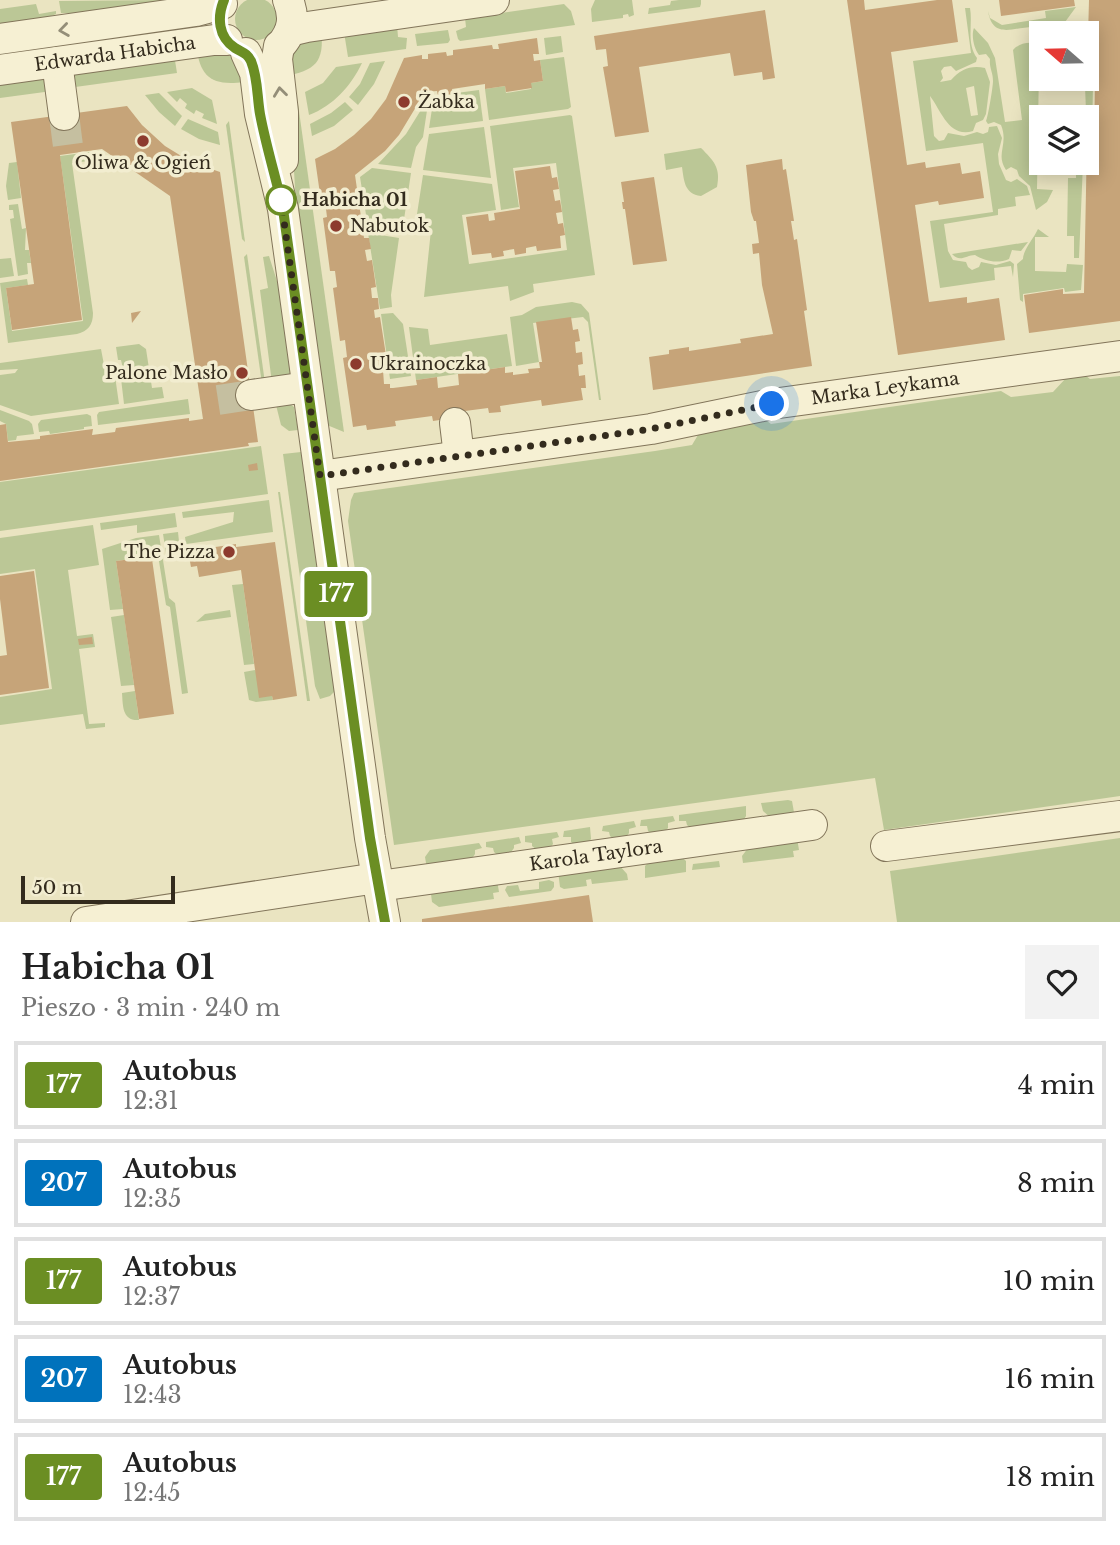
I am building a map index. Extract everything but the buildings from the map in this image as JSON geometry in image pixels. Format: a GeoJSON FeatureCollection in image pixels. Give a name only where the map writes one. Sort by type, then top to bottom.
{"type":"FeatureCollection","features":[{"type":"Feature","properties":{"kind":"street"},"geometry":{"type":"LineString","coordinates":[[283,209],[283,111],[278,70],[292,16],[288,0]]}},
{"type":"Feature","properties":{"kind":"street"},"geometry":{"type":"LineString","coordinates":[[284,39],[307,27],[494,0]]}},
{"type":"Feature","properties":{"kind":"street"},"geometry":{"type":"LineString","coordinates":[[223,2],[220,23],[255,73],[260,114],[283,209],[385,922]]}},
{"type":"Feature","properties":{"kind":"street","name":"Edwarda Habicha"},"geometry":{"type":"LineString","coordinates":[[0,39],[196,11],[223,2]]}},
{"type":"Feature","properties":{"kind":"street","name":"Edwarda Habicha"},"geometry":{"type":"LineString","coordinates":[[0,70],[207,41],[261,54],[284,39]]}},
{"type":"Feature","properties":{"kind":"street"},"geometry":{"type":"LineString","coordinates":[[57,62],[64,115]]}},
{"type":"Feature","properties":{"kind":"street","name":"Marka Leykama"},"geometry":{"type":"LineString","coordinates":[[320,476],[459,456],[635,420],[1120,356]]}},
{"type":"Feature","properties":{"kind":"street"},"geometry":{"type":"LineString","coordinates":[[251,395],[307,387]]}},
{"type":"Feature","properties":{"kind":"street"},"geometry":{"type":"LineString","coordinates":[[454,423],[459,456]]}},
{"type":"Feature","properties":{"kind":"street"},"geometry":{"type":"LineString","coordinates":[[886,846],[1120,816]]}},
{"type":"Feature","properties":{"kind":"street","name":"Karola Taylora"},"geometry":{"type":"LineString","coordinates":[[86,922],[812,825]]}},
{"type":"Feature","properties":{"kind":"green space"},"geometry":{"type":"Polygon","coordinates":[[[167,0],[168,11],[78,17],[73,13],[61,13],[59,1],[167,0]]]}},
{"type":"Feature","properties":{"kind":"green space"},"geometry":{"type":"Polygon","coordinates":[[[248,0],[264,0],[271,4],[275,11],[275,27],[271,34],[264,38],[248,38],[241,34],[237,27],[237,11],[241,4],[248,0]]]}},
{"type":"Feature","properties":{"kind":"green space"},"geometry":{"type":"Polygon","coordinates":[[[595,0],[632,0],[634,15],[592,22],[591,9],[595,0]]]}},
{"type":"Feature","properties":{"kind":"green space"},"geometry":{"type":"Polygon","coordinates":[[[701,0],[701,4],[700,7],[648,14],[649,8],[670,5],[671,1],[701,0]]]}},
{"type":"Feature","properties":{"kind":"green space"},"geometry":{"type":"Polygon","coordinates":[[[36,4],[39,14],[56,11],[56,14],[47,21],[0,28],[0,9],[36,4]]]}},
{"type":"Feature","properties":{"kind":"green space"},"geometry":{"type":"Polygon","coordinates":[[[564,4],[571,11],[575,25],[460,41],[458,39],[456,31],[466,27],[465,18],[564,4]]]}},
{"type":"Feature","properties":{"kind":"green space"},"geometry":{"type":"Polygon","coordinates":[[[1076,7],[1066,21],[1029,21],[1029,28],[1000,29],[990,18],[1002,25],[1046,18],[1045,11],[1076,7]]]}},
{"type":"Feature","properties":{"kind":"green space"},"geometry":{"type":"Polygon","coordinates":[[[965,8],[970,8],[971,40],[976,62],[956,71],[951,66],[944,67],[940,82],[951,80],[967,69],[985,68],[990,82],[986,114],[983,120],[976,123],[973,131],[958,131],[947,122],[930,96],[934,136],[939,141],[944,140],[948,133],[964,136],[977,132],[983,134],[988,132],[989,127],[997,126],[1002,138],[998,154],[999,164],[1006,180],[1011,182],[1017,179],[1027,186],[1030,195],[1015,197],[1016,206],[998,209],[998,215],[944,224],[948,251],[953,260],[966,262],[972,270],[979,267],[981,262],[996,265],[1010,261],[1014,264],[1013,277],[1011,266],[994,268],[995,280],[940,288],[930,221],[993,212],[983,143],[926,151],[913,61],[971,53],[965,8]],[[974,86],[966,88],[971,116],[978,115],[974,86]]]}},
{"type":"Feature","properties":{"kind":"green space"},"geometry":{"type":"Polygon","coordinates":[[[397,24],[398,37],[407,38],[406,49],[348,57],[343,26],[397,24]]]}},
{"type":"Feature","properties":{"kind":"green space"},"geometry":{"type":"Polygon","coordinates":[[[974,28],[988,43],[995,58],[1005,122],[1022,120],[1013,50],[1019,45],[1029,43],[1029,91],[1039,91],[1038,105],[1029,105],[1029,175],[1037,175],[1037,189],[1053,190],[1047,202],[1036,210],[1030,186],[1019,176],[1017,170],[1011,167],[1006,170],[1003,164],[1004,138],[1001,125],[994,122],[988,124],[986,121],[993,78],[990,59],[986,54],[979,55],[974,28]]]}},
{"type":"Feature","properties":{"kind":"green space"},"geometry":{"type":"Polygon","coordinates":[[[321,30],[321,50],[316,63],[303,71],[284,76],[287,52],[321,30]]]}},
{"type":"Feature","properties":{"kind":"green space"},"geometry":{"type":"Polygon","coordinates":[[[448,30],[448,43],[417,46],[415,34],[448,30]]]}},
{"type":"Feature","properties":{"kind":"green space"},"geometry":{"type":"Polygon","coordinates":[[[561,36],[563,52],[546,55],[544,38],[561,36]]]}},
{"type":"Feature","properties":{"kind":"green space"},"geometry":{"type":"Polygon","coordinates":[[[196,45],[228,54],[244,82],[224,83],[210,77],[201,65],[196,45]]]}},
{"type":"Feature","properties":{"kind":"green space"},"geometry":{"type":"Polygon","coordinates":[[[173,48],[177,73],[68,88],[67,71],[173,48]]]}},
{"type":"Feature","properties":{"kind":"green space"},"geometry":{"type":"Polygon","coordinates":[[[564,57],[571,107],[489,120],[485,89],[505,86],[506,93],[531,89],[531,83],[543,81],[540,60],[564,57]]]}},
{"type":"Feature","properties":{"kind":"green space"},"geometry":{"type":"Polygon","coordinates":[[[385,61],[374,84],[358,105],[349,97],[360,84],[370,63],[385,61]]]}},
{"type":"Feature","properties":{"kind":"green space"},"geometry":{"type":"Polygon","coordinates":[[[362,63],[340,94],[309,115],[305,92],[323,83],[336,67],[362,63]]]}},
{"type":"Feature","properties":{"kind":"green space"},"geometry":{"type":"Polygon","coordinates":[[[46,70],[52,91],[0,98],[0,77],[46,70]]]}},
{"type":"Feature","properties":{"kind":"green space"},"geometry":{"type":"Polygon","coordinates":[[[192,88],[212,100],[217,124],[202,118],[204,114],[196,110],[194,114],[185,108],[187,104],[180,98],[177,102],[167,92],[192,88]]]}},
{"type":"Feature","properties":{"kind":"green space"},"geometry":{"type":"Polygon","coordinates":[[[479,90],[483,121],[429,128],[434,96],[479,90]]]}},
{"type":"Feature","properties":{"kind":"green space"},"geometry":{"type":"Polygon","coordinates":[[[1085,91],[1093,91],[1093,105],[1086,105],[1085,91]]]}},
{"type":"Feature","properties":{"kind":"green space"},"geometry":{"type":"Polygon","coordinates":[[[159,93],[182,116],[175,126],[145,95],[159,93]]]}},
{"type":"Feature","properties":{"kind":"green space"},"geometry":{"type":"Polygon","coordinates":[[[429,97],[423,137],[416,147],[411,168],[378,164],[406,134],[429,97]]]}},
{"type":"Feature","properties":{"kind":"green space"},"geometry":{"type":"Polygon","coordinates":[[[290,99],[298,104],[344,432],[327,425],[296,206],[290,99]]]}},
{"type":"Feature","properties":{"kind":"green space"},"geometry":{"type":"Polygon","coordinates":[[[345,102],[353,110],[334,126],[312,136],[310,124],[345,102]]]}},
{"type":"Feature","properties":{"kind":"green space"},"geometry":{"type":"Polygon","coordinates":[[[570,115],[595,275],[533,284],[534,292],[510,301],[508,286],[424,297],[431,230],[415,227],[423,175],[492,184],[496,210],[462,215],[469,264],[567,250],[556,163],[513,168],[519,207],[501,210],[490,126],[570,115]]]}},
{"type":"Feature","properties":{"kind":"green space"},"geometry":{"type":"Polygon","coordinates":[[[188,119],[218,132],[220,145],[199,139],[181,129],[188,119]]]}},
{"type":"Feature","properties":{"kind":"green space"},"geometry":{"type":"Polygon","coordinates":[[[229,121],[245,242],[242,239],[226,125],[229,121]]]}},
{"type":"Feature","properties":{"kind":"green space"},"geometry":{"type":"Polygon","coordinates":[[[484,127],[491,178],[423,170],[429,134],[484,127]]]}},
{"type":"Feature","properties":{"kind":"green space"},"geometry":{"type":"Polygon","coordinates":[[[701,148],[713,161],[718,175],[717,187],[701,196],[688,189],[682,167],[666,170],[664,154],[701,148]]]}},
{"type":"Feature","properties":{"kind":"green space"},"geometry":{"type":"Polygon","coordinates":[[[97,151],[98,160],[72,163],[93,313],[91,324],[77,334],[8,343],[0,283],[27,279],[28,285],[6,288],[12,331],[83,321],[60,156],[97,151]]]}},
{"type":"Feature","properties":{"kind":"green space"},"geometry":{"type":"Polygon","coordinates":[[[17,162],[21,198],[8,200],[6,186],[9,163],[17,162]]]}},
{"type":"Feature","properties":{"kind":"green space"},"geometry":{"type":"Polygon","coordinates":[[[372,168],[411,173],[403,226],[400,226],[399,233],[368,227],[360,177],[372,168]]]}},
{"type":"Feature","properties":{"kind":"green space"},"geometry":{"type":"Polygon","coordinates":[[[1076,175],[1082,175],[1079,258],[1074,258],[1074,236],[1067,236],[1068,178],[1076,178],[1076,175]]]}},
{"type":"Feature","properties":{"kind":"green space"},"geometry":{"type":"Polygon","coordinates":[[[18,204],[22,229],[26,228],[25,250],[29,250],[31,263],[27,263],[28,274],[18,276],[10,219],[14,218],[13,210],[9,210],[9,205],[18,204]]]}},
{"type":"Feature","properties":{"kind":"green space"},"geometry":{"type":"Polygon","coordinates":[[[1038,229],[1049,237],[1035,237],[1035,271],[1066,272],[1067,264],[1083,265],[1081,290],[1065,292],[1064,288],[1023,294],[1023,302],[1020,300],[1017,264],[1023,259],[1038,229]]]}},
{"type":"Feature","properties":{"kind":"green space"},"geometry":{"type":"Polygon","coordinates":[[[368,233],[399,238],[391,295],[392,307],[380,309],[368,233]]]}},
{"type":"Feature","properties":{"kind":"green space"},"geometry":{"type":"Polygon","coordinates":[[[1028,242],[1021,251],[1012,250],[1009,259],[996,262],[975,255],[958,258],[952,254],[1028,242]]]}},
{"type":"Feature","properties":{"kind":"green space"},"geometry":{"type":"Polygon","coordinates":[[[247,254],[265,383],[262,384],[244,257],[247,254]]]}},
{"type":"Feature","properties":{"kind":"green space"},"geometry":{"type":"Polygon","coordinates":[[[269,256],[283,300],[292,372],[289,377],[272,383],[260,290],[268,288],[263,257],[269,256]]]}},
{"type":"Feature","properties":{"kind":"green space"},"geometry":{"type":"Polygon","coordinates":[[[11,258],[14,276],[0,278],[0,259],[11,258]]]}},
{"type":"Feature","properties":{"kind":"green space"},"geometry":{"type":"Polygon","coordinates":[[[572,302],[581,304],[589,313],[601,400],[588,322],[583,317],[533,323],[539,362],[516,366],[510,317],[522,315],[536,307],[572,302]]]}},
{"type":"Feature","properties":{"kind":"green space"},"geometry":{"type":"Polygon","coordinates":[[[393,313],[403,324],[411,376],[390,379],[381,314],[393,313]]]}},
{"type":"Feature","properties":{"kind":"green space"},"geometry":{"type":"Polygon","coordinates":[[[409,327],[428,329],[430,345],[507,334],[512,366],[416,380],[409,327]]]}},
{"type":"Feature","properties":{"kind":"green space"},"geometry":{"type":"Polygon","coordinates":[[[139,344],[146,349],[152,388],[162,387],[164,398],[124,404],[120,370],[123,369],[116,347],[139,344]]]}},
{"type":"Feature","properties":{"kind":"green space"},"geometry":{"type":"Polygon","coordinates":[[[101,349],[104,365],[113,362],[119,404],[31,416],[0,405],[0,375],[15,373],[18,369],[0,370],[0,363],[101,349]]]}},
{"type":"Feature","properties":{"kind":"green space"},"geometry":{"type":"Polygon","coordinates":[[[1086,376],[1090,379],[1120,376],[1120,796],[884,830],[875,778],[394,845],[348,521],[354,493],[692,445],[698,435],[767,421],[771,424],[1001,391],[1011,397],[1053,392],[1066,378],[1086,376]]]}},
{"type":"Feature","properties":{"kind":"green space"},"geometry":{"type":"Polygon","coordinates":[[[188,399],[190,414],[98,425],[99,412],[188,399]]]}},
{"type":"Feature","properties":{"kind":"green space"},"geometry":{"type":"Polygon","coordinates":[[[275,401],[287,402],[294,407],[298,430],[289,431],[281,425],[275,401]]]}},
{"type":"Feature","properties":{"kind":"green space"},"geometry":{"type":"Polygon","coordinates":[[[0,410],[29,421],[34,434],[17,436],[16,440],[8,441],[6,424],[0,421],[0,410]]]}},
{"type":"Feature","properties":{"kind":"green space"},"geometry":{"type":"Polygon","coordinates":[[[87,414],[91,416],[92,426],[50,434],[49,431],[39,432],[38,424],[41,420],[87,414]]]}},
{"type":"Feature","properties":{"kind":"green space"},"geometry":{"type":"Polygon","coordinates":[[[261,446],[268,494],[0,531],[0,482],[261,446]]]}},
{"type":"Feature","properties":{"kind":"green space"},"geometry":{"type":"Polygon","coordinates":[[[301,452],[313,508],[337,689],[330,696],[320,699],[315,686],[283,454],[301,452]]]}},
{"type":"Feature","properties":{"kind":"green space"},"geometry":{"type":"Polygon","coordinates":[[[280,492],[310,701],[307,701],[280,492]]]}},
{"type":"Feature","properties":{"kind":"green space"},"geometry":{"type":"Polygon","coordinates":[[[269,500],[273,532],[186,544],[185,537],[233,522],[234,512],[183,518],[182,512],[269,500]]]}},
{"type":"Feature","properties":{"kind":"green space"},"geometry":{"type":"Polygon","coordinates":[[[175,513],[177,527],[137,533],[137,525],[101,530],[100,523],[175,513]]]}},
{"type":"Feature","properties":{"kind":"green space"},"geometry":{"type":"Polygon","coordinates":[[[93,525],[99,565],[68,570],[77,636],[93,634],[95,647],[79,649],[89,724],[105,723],[105,727],[86,729],[83,714],[0,725],[0,697],[52,689],[35,569],[0,574],[0,538],[93,525]]]}},
{"type":"Feature","properties":{"kind":"green space"},"geometry":{"type":"Polygon","coordinates":[[[178,532],[180,551],[166,553],[163,534],[178,532]]]}},
{"type":"Feature","properties":{"kind":"green space"},"geometry":{"type":"Polygon","coordinates":[[[159,535],[169,598],[175,603],[188,693],[182,694],[170,607],[166,605],[158,555],[116,561],[123,609],[110,610],[102,549],[136,538],[159,535]]]}},
{"type":"Feature","properties":{"kind":"green space"},"geometry":{"type":"Polygon","coordinates":[[[243,584],[254,664],[244,665],[232,585],[243,584]]]}},
{"type":"Feature","properties":{"kind":"green space"},"geometry":{"type":"Polygon","coordinates":[[[230,610],[231,617],[196,622],[205,614],[230,610]]]}},
{"type":"Feature","properties":{"kind":"green space"},"geometry":{"type":"Polygon","coordinates":[[[124,615],[134,685],[121,686],[111,617],[124,615]]]}},
{"type":"Feature","properties":{"kind":"green space"},"geometry":{"type":"Polygon","coordinates":[[[255,670],[273,700],[249,700],[244,672],[255,670]]]}},
{"type":"Feature","properties":{"kind":"green space"},"geometry":{"type":"Polygon","coordinates":[[[135,691],[139,720],[129,718],[124,712],[122,693],[135,691]]]}},
{"type":"Feature","properties":{"kind":"green space"},"geometry":{"type":"Polygon","coordinates":[[[792,801],[795,818],[771,818],[763,811],[761,803],[792,801]]]}},
{"type":"Feature","properties":{"kind":"green space"},"geometry":{"type":"Polygon","coordinates":[[[746,806],[743,821],[695,832],[686,821],[679,821],[679,815],[746,806]]]}},
{"type":"Feature","properties":{"kind":"green space"},"geometry":{"type":"Polygon","coordinates":[[[673,816],[675,821],[668,823],[668,828],[661,836],[656,837],[648,831],[647,826],[640,826],[641,820],[673,816]]]}},
{"type":"Feature","properties":{"kind":"green space"},"geometry":{"type":"Polygon","coordinates":[[[634,821],[636,827],[629,829],[623,842],[618,842],[609,832],[602,831],[603,826],[634,821]]]}},
{"type":"Feature","properties":{"kind":"green space"},"geometry":{"type":"Polygon","coordinates":[[[590,827],[591,839],[585,847],[579,848],[571,842],[571,837],[563,837],[564,831],[590,827]]]}},
{"type":"Feature","properties":{"kind":"green space"},"geometry":{"type":"Polygon","coordinates":[[[557,832],[559,837],[552,839],[553,844],[546,853],[541,853],[532,843],[525,842],[525,836],[557,832]]]}},
{"type":"Feature","properties":{"kind":"green space"},"geometry":{"type":"Polygon","coordinates":[[[519,837],[521,843],[514,845],[507,858],[502,859],[493,848],[486,847],[486,842],[519,837]]]}},
{"type":"Feature","properties":{"kind":"green space"},"geometry":{"type":"Polygon","coordinates":[[[797,838],[799,850],[793,851],[794,857],[743,863],[742,856],[751,844],[797,838]]]}},
{"type":"Feature","properties":{"kind":"green space"},"geometry":{"type":"Polygon","coordinates":[[[1120,838],[1120,922],[897,922],[890,871],[1120,838]]]}},
{"type":"Feature","properties":{"kind":"green space"},"geometry":{"type":"Polygon","coordinates":[[[479,843],[482,848],[475,850],[469,863],[427,869],[425,857],[430,850],[479,843]]]}},
{"type":"Feature","properties":{"kind":"green space"},"geometry":{"type":"Polygon","coordinates":[[[678,854],[686,861],[686,872],[645,878],[645,866],[651,860],[678,854]]]}},
{"type":"Feature","properties":{"kind":"green space"},"geometry":{"type":"Polygon","coordinates":[[[719,861],[720,867],[692,870],[693,864],[719,861]]]}},
{"type":"Feature","properties":{"kind":"green space"},"geometry":{"type":"Polygon","coordinates":[[[619,865],[627,874],[628,880],[592,884],[591,879],[586,880],[587,886],[564,889],[560,887],[558,871],[619,865]]]}},
{"type":"Feature","properties":{"kind":"green space"},"geometry":{"type":"Polygon","coordinates":[[[497,880],[499,892],[493,893],[494,899],[439,907],[432,902],[431,894],[438,891],[497,880]]]}},
{"type":"Feature","properties":{"kind":"green space"},"geometry":{"type":"Polygon","coordinates":[[[539,882],[554,882],[551,891],[509,897],[505,890],[507,886],[518,885],[520,891],[539,889],[539,882]]]}},
{"type":"Feature","properties":{"kind":"tunnel"},"geometry":{"type":"LineString","coordinates":[[64,115],[68,146]]}},
{"type":"Feature","properties":{"kind":"tunnel"},"geometry":{"type":"LineString","coordinates":[[218,400],[251,395]]}},
{"type":"Feature","properties":{"kind":"bus line","name":"177"},"geometry":{"type":"LineString","coordinates":[[224,0],[220,12],[220,27],[232,46],[246,53],[255,73],[260,114],[283,209],[370,838],[385,922]]}},
{"type":"Feature","properties":{"kind":"place","name":"Żabka"},"geometry":{"type":"Point","coordinates":[404,102]}},
{"type":"Feature","properties":{"kind":"place","name":"Oliwa & Ogień"},"geometry":{"type":"Point","coordinates":[143,141]}},
{"type":"Feature","properties":{"kind":"place","name":"Habicha 01"},"geometry":{"type":"Point","coordinates":[281,200]}},
{"type":"Feature","properties":{"kind":"place","name":"Nabutok"},"geometry":{"type":"Point","coordinates":[336,226]}},
{"type":"Feature","properties":{"kind":"place","name":"Ukrainoczka"},"geometry":{"type":"Point","coordinates":[356,364]}},
{"type":"Feature","properties":{"kind":"place","name":"Palone Masło"},"geometry":{"type":"Point","coordinates":[242,373]}},
{"type":"Feature","properties":{"kind":"place","name":"The Pizza"},"geometry":{"type":"Point","coordinates":[229,552]}},
{"type":"Feature","properties":{"kind":"route"},"geometry":{"type":"LineString","coordinates":[[281,200],[320,476],[651,429],[772,404]]}}]}
